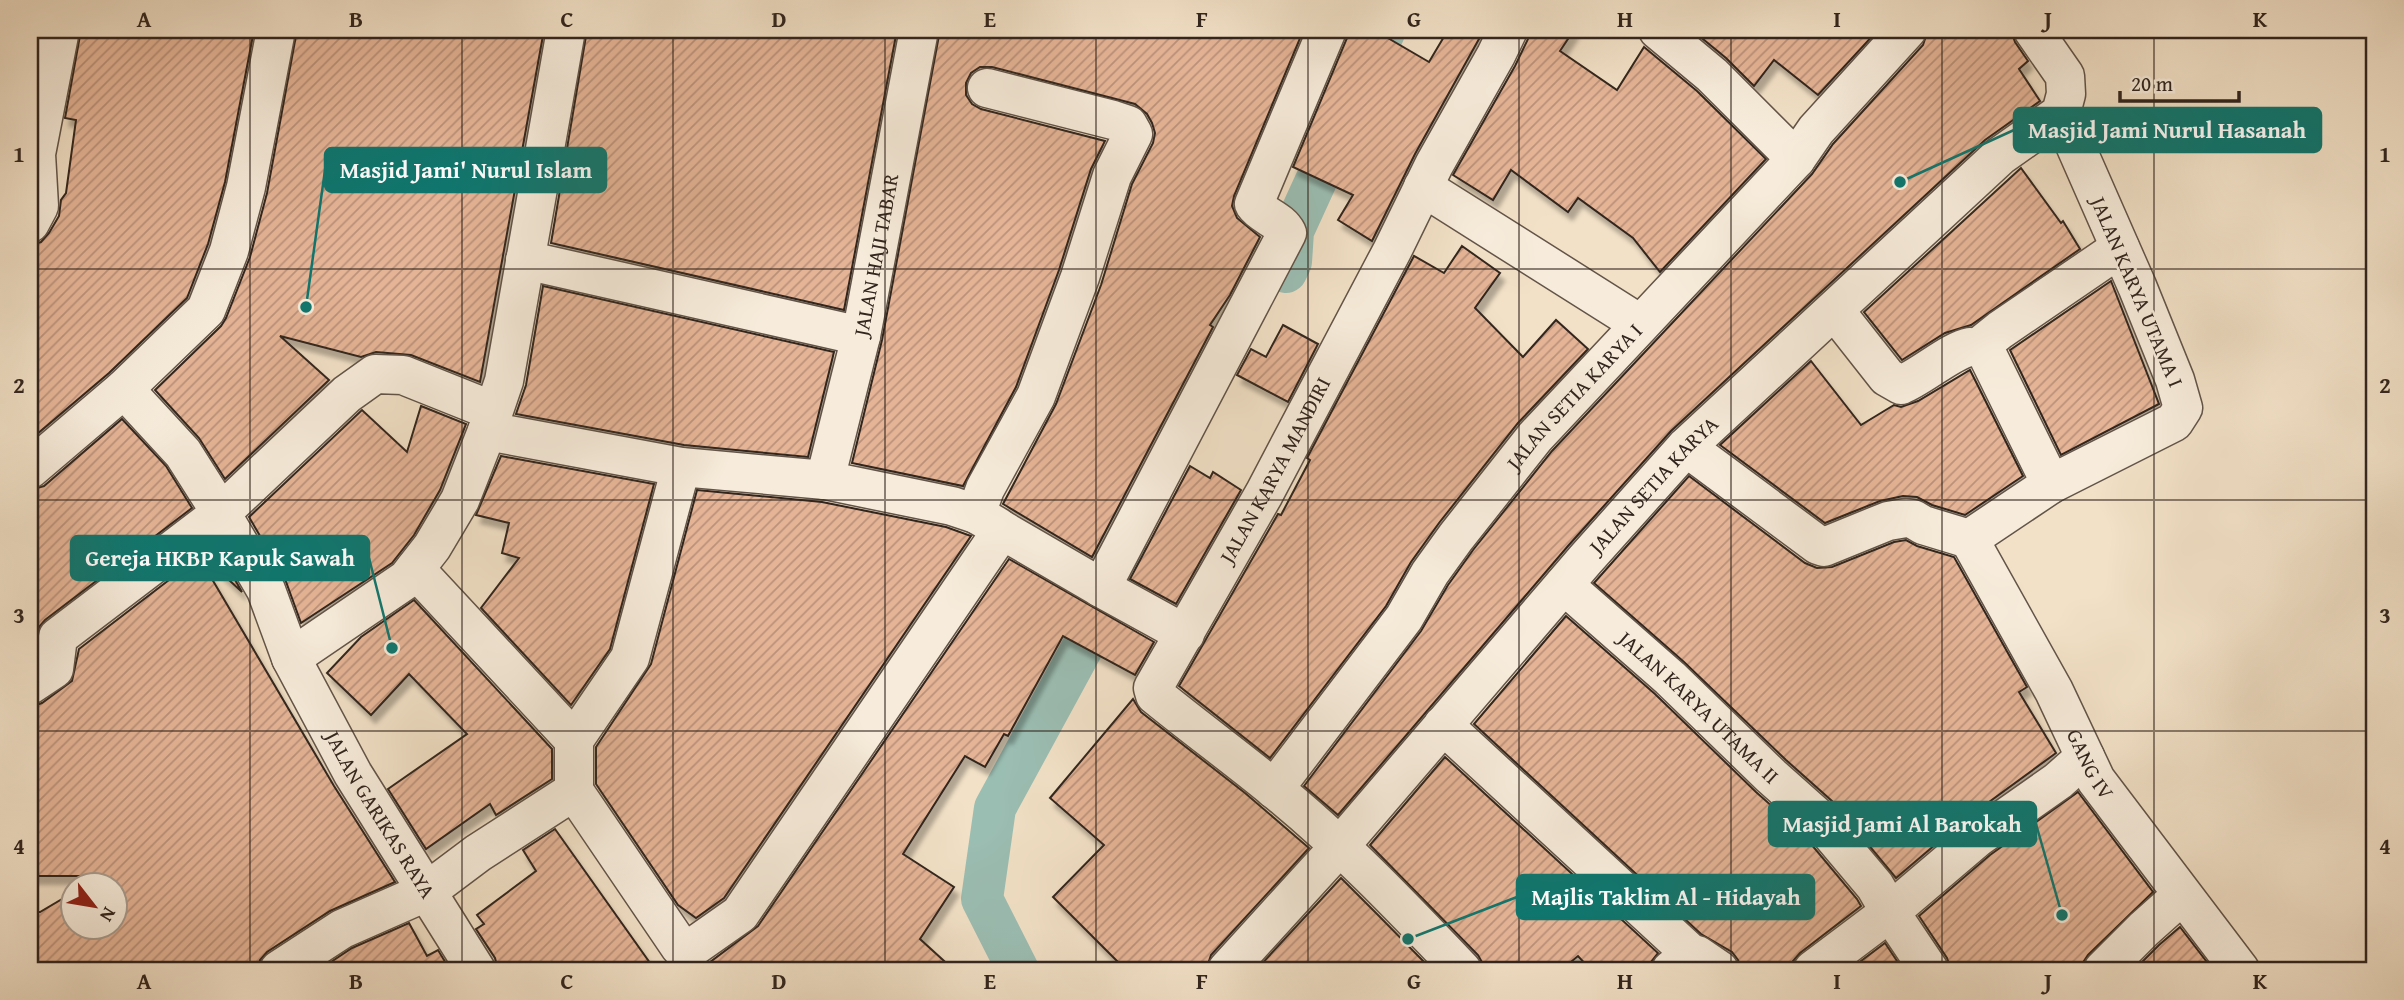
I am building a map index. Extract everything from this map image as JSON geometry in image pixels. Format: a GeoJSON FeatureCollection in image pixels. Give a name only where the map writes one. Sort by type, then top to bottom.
{"type":"FeatureCollection","features":[{"type":"Feature","properties":{"kind":"street"},"geometry":{"type":"LineString","coordinates":[[30,223],[39,206],[33,151],[60,30]]}},
{"type":"Feature","properties":{"kind":"street"},"geometry":{"type":"LineString","coordinates":[[30,470],[124,389],[206,310],[229,251],[246,187],[276,30]]}},
{"type":"Feature","properties":{"kind":"street"},"geometry":{"type":"LineString","coordinates":[[290,658],[407,579],[432,547],[460,500],[504,381],[566,30]]}},
{"type":"Feature","properties":{"kind":"street","name":"JALAN HAJI TABAR"},"geometry":{"type":"LineString","coordinates":[[825,480],[861,336],[919,30]]}},
{"type":"Feature","properties":{"kind":"street"},"geometry":{"type":"LineString","coordinates":[[1103,589],[1287,233],[1280,223],[1258,210],[1254,204],[1327,30]]}},
{"type":"Feature","properties":{"kind":"street","name":"JALAN KARYA MANDIRI"},"geometry":{"type":"LineString","coordinates":[[1462,970],[1339,847],[1274,789],[1155,695],[1153,688],[1271,482],[1423,187],[1508,30]]}},
{"type":"Feature","properties":{"kind":"street"},"geometry":{"type":"LineString","coordinates":[[1658,30],[1712,75],[1796,159]]}},
{"type":"Feature","properties":{"kind":"street","name":"JALAN SETIA KARYA I"},"geometry":{"type":"LineString","coordinates":[[1274,789],[1404,618],[1430,573],[1535,437],[1796,159],[1816,130],[1907,30]]}},
{"type":"Feature","properties":{"kind":"street"},"geometry":{"type":"LineString","coordinates":[[2033,30],[2065,76],[2066,94],[2061,113]]}},
{"type":"Feature","properties":{"kind":"street"},"geometry":{"type":"LineString","coordinates":[[681,467],[629,658],[574,740],[573,790],[680,947],[685,950],[740,914],[989,522],[985,489],[1036,396],[1080,277],[1112,176],[1133,134],[1128,125],[1113,120],[987,88]]}},
{"type":"Feature","properties":{"kind":"street","name":"JALAN KARYA UTAMA I"},"geometry":{"type":"LineString","coordinates":[[2051,484],[2174,422],[2183,408],[2175,380],[2061,113]]}},
{"type":"Feature","properties":{"kind":"street","name":"JALAN SETIA KARYA"},"geometry":{"type":"LineString","coordinates":[[1227,970],[1339,847],[1686,446],[2000,156],[2061,113]]}},
{"type":"Feature","properties":{"kind":"street"},"geometry":{"type":"LineString","coordinates":[[1423,187],[1640,324]]}},
{"type":"Feature","properties":{"kind":"street"},"geometry":{"type":"LineString","coordinates":[[1981,349],[1985,342],[2000,330],[2120,248]]}},
{"type":"Feature","properties":{"kind":"street"},"geometry":{"type":"LineString","coordinates":[[525,260],[861,336]]}},
{"type":"Feature","properties":{"kind":"street"},"geometry":{"type":"LineString","coordinates":[[1686,446],[1818,545],[1828,546],[1881,523],[1906,518],[1969,539],[2051,484],[1986,352],[1972,347],[1961,350],[1901,385],[1887,377],[1835,311]]}},
{"type":"Feature","properties":{"kind":"street"},"geometry":{"type":"LineString","coordinates":[[30,685],[54,669],[58,637],[221,513],[347,394],[375,374],[402,375],[490,421],[681,467],[825,480],[952,506],[989,522],[1185,634]]}},
{"type":"Feature","properties":{"kind":"street","name":"JALAN GARIKAS RAYA"},"geometry":{"type":"LineString","coordinates":[[124,389],[183,453],[221,513],[265,590],[290,658],[353,774],[476,970]]}},
{"type":"Feature","properties":{"kind":"street","name":"GANG IV"},"geometry":{"type":"LineString","coordinates":[[1969,539],[2054,691],[2096,780],[2240,970]]}},
{"type":"Feature","properties":{"kind":"street"},"geometry":{"type":"LineString","coordinates":[[415,569],[574,740]]}},
{"type":"Feature","properties":{"kind":"street","name":"JALAN KARYA UTAMA II"},"geometry":{"type":"LineString","coordinates":[[1564,585],[1670,678],[1770,776],[1818,817],[1875,886],[1929,970]]}},
{"type":"Feature","properties":{"kind":"street"},"geometry":{"type":"LineString","coordinates":[[1443,725],[1693,964]]}},
{"type":"Feature","properties":{"kind":"street"},"geometry":{"type":"LineString","coordinates":[[1813,970],[1890,912],[1977,838],[2057,781],[2085,757]]}},
{"type":"Feature","properties":{"kind":"street"},"geometry":{"type":"LineString","coordinates":[[279,970],[342,929],[426,892],[478,853],[573,790]]}},
{"type":"Feature","properties":{"kind":"street"},"geometry":{"type":"LineString","coordinates":[[2103,970],[2182,895]]}},
{"type":"Feature","properties":{"kind":"building"},"geometry":{"type":"Polygon","coordinates":[[[30,30],[38,30],[30,71],[30,30]]]}},
{"type":"Feature","properties":{"kind":"building"},"geometry":{"type":"Polygon","coordinates":[[[81,30],[254,30],[225,182],[208,244],[187,298],[109,373],[30,440],[30,245],[41,242],[49,233],[59,216],[61,200],[66,193],[76,120],[65,118],[81,30]]]}},
{"type":"Feature","properties":{"kind":"building"},"geometry":{"type":"Polygon","coordinates":[[[297,30],[544,30],[480,382],[411,355],[376,352],[361,357],[280,336],[329,380],[225,479],[199,438],[155,390],[226,318],[250,257],[267,193],[297,30]]]}},
{"type":"Feature","properties":{"kind":"building"},"geometry":{"type":"Polygon","coordinates":[[[587,30],[897,30],[844,310],[551,243],[587,30]]]}},
{"type":"Feature","properties":{"kind":"building"},"geometry":{"type":"Polygon","coordinates":[[[940,30],[1289,30],[1301,36],[1234,196],[1232,206],[1237,218],[1260,237],[1230,295],[1210,325],[1213,327],[1092,557],[1003,504],[1056,404],[1101,285],[1132,184],[1153,143],[1155,133],[1152,123],[1147,114],[1135,104],[992,67],[980,67],[971,73],[966,83],[966,95],[972,104],[981,109],[1105,141],[1091,169],[1059,270],[1016,387],[963,486],[852,463],[882,340],[940,30]]]}},
{"type":"Feature","properties":{"kind":"building"},"geometry":{"type":"Polygon","coordinates":[[[1348,30],[1374,30],[1429,62],[1448,30],[1484,30],[1415,154],[1372,241],[1338,220],[1353,195],[1293,167],[1348,30]]]}},
{"type":"Feature","properties":{"kind":"building"},"geometry":{"type":"Polygon","coordinates":[[[1530,30],[1574,30],[1560,51],[1617,90],[1644,47],[1697,91],[1766,159],[1660,272],[1633,238],[1578,198],[1568,212],[1511,170],[1493,200],[1453,175],[1515,66],[1530,30]]]}},
{"type":"Feature","properties":{"kind":"building"},"geometry":{"type":"Polygon","coordinates":[[[1692,30],[1878,30],[1818,95],[1774,60],[1754,86],[1692,30]]]}},
{"type":"Feature","properties":{"kind":"building"},"geometry":{"type":"Polygon","coordinates":[[[1928,30],[2011,30],[2015,42],[2028,61],[2019,69],[2040,101],[1985,140],[1671,431],[1568,546],[1338,815],[1304,786],[1421,631],[1448,585],[1473,550],[1552,451],[1812,174],[1833,144],[1923,45],[1928,30]]]}},
{"type":"Feature","properties":{"kind":"building"},"geometry":{"type":"Polygon","coordinates":[[[2021,168],[2061,223],[2063,221],[2080,249],[1971,325],[1945,333],[1902,360],[1864,312],[2021,168]]]}},
{"type":"Feature","properties":{"kind":"building"},"geometry":{"type":"Polygon","coordinates":[[[1462,246],[1500,273],[1475,308],[1523,357],[1556,320],[1588,349],[1518,423],[1439,523],[1411,562],[1386,606],[1270,758],[1179,686],[1278,514],[1281,515],[1310,460],[1307,458],[1414,256],[1444,273],[1462,246]]]}},
{"type":"Feature","properties":{"kind":"building"},"geometry":{"type":"Polygon","coordinates":[[[2111,281],[2159,404],[2061,455],[2010,350],[2111,281]]]}},
{"type":"Feature","properties":{"kind":"building"},"geometry":{"type":"Polygon","coordinates":[[[543,286],[834,352],[808,457],[684,445],[516,414],[526,385],[543,286]]]}},
{"type":"Feature","properties":{"kind":"building"},"geometry":{"type":"Polygon","coordinates":[[[1283,325],[1318,344],[1288,402],[1237,375],[1251,349],[1266,357],[1283,325]]]}},
{"type":"Feature","properties":{"kind":"building"},"geometry":{"type":"Polygon","coordinates":[[[1811,361],[1861,425],[1894,405],[1901,407],[1918,401],[1970,370],[2023,476],[1965,515],[1932,505],[1917,497],[1903,496],[1880,501],[1825,523],[1720,445],[1811,361]]]}},
{"type":"Feature","properties":{"kind":"building"},"geometry":{"type":"Polygon","coordinates":[[[421,406],[466,424],[440,490],[414,535],[392,563],[301,623],[285,579],[249,517],[362,410],[407,452],[421,406]]]}},
{"type":"Feature","properties":{"kind":"building"},"geometry":{"type":"Polygon","coordinates":[[[122,419],[166,466],[192,508],[45,620],[39,627],[34,656],[30,659],[30,490],[44,486],[122,419]]]}},
{"type":"Feature","properties":{"kind":"building"},"geometry":{"type":"Polygon","coordinates":[[[501,456],[654,484],[610,649],[571,705],[481,608],[519,558],[502,553],[509,523],[476,515],[501,456]]]}},
{"type":"Feature","properties":{"kind":"building"},"geometry":{"type":"Polygon","coordinates":[[[1190,466],[1210,478],[1213,472],[1241,490],[1176,604],[1130,579],[1190,466]]]}},
{"type":"Feature","properties":{"kind":"building"},"geometry":{"type":"Polygon","coordinates":[[[1689,476],[1805,563],[1817,568],[1832,567],[1894,542],[1906,540],[1954,557],[2027,687],[2019,692],[2056,753],[1963,821],[1896,878],[1832,801],[1684,662],[1594,583],[1689,476]]]}},
{"type":"Feature","properties":{"kind":"building"},"geometry":{"type":"Polygon","coordinates":[[[697,490],[822,502],[946,527],[971,536],[724,898],[696,918],[678,905],[596,784],[596,747],[651,664],[697,490]]]}},
{"type":"Feature","properties":{"kind":"building"},"geometry":{"type":"Polygon","coordinates":[[[215,545],[242,592],[202,555],[215,545]]]}},
{"type":"Feature","properties":{"kind":"building"},"geometry":{"type":"Polygon","coordinates":[[[199,557],[334,786],[395,882],[330,911],[267,952],[260,960],[257,970],[30,970],[30,912],[40,912],[60,900],[60,940],[130,940],[130,870],[60,870],[60,876],[30,876],[30,707],[42,703],[72,681],[79,649],[199,557]]]}},
{"type":"Feature","properties":{"kind":"building"},"geometry":{"type":"Polygon","coordinates":[[[1009,559],[1154,642],[1135,675],[1063,636],[1008,736],[1004,734],[985,767],[965,756],[903,854],[954,887],[920,939],[954,970],[693,970],[706,965],[758,926],[1009,559]]]}},
{"type":"Feature","properties":{"kind":"building"},"geometry":{"type":"Polygon","coordinates":[[[414,600],[552,749],[552,779],[496,815],[490,804],[426,849],[388,789],[467,734],[409,674],[371,715],[327,673],[361,637],[414,600]]]}},
{"type":"Feature","properties":{"kind":"building"},"geometry":{"type":"Polygon","coordinates":[[[1566,616],[1655,694],[1801,832],[1857,899],[1861,906],[1800,953],[1793,961],[1792,970],[1741,970],[1732,952],[1701,934],[1474,724],[1566,616]]]}},
{"type":"Feature","properties":{"kind":"building"},"geometry":{"type":"Polygon","coordinates":[[[1133,699],[1141,712],[1245,793],[1309,848],[1211,955],[1206,970],[1126,970],[1053,897],[1104,845],[1050,798],[1133,699]]]}},
{"type":"Feature","properties":{"kind":"building"},"geometry":{"type":"Polygon","coordinates":[[[1445,757],[1658,953],[1651,962],[1650,970],[1591,970],[1578,956],[1561,970],[1483,970],[1478,955],[1370,845],[1445,757]]]}},
{"type":"Feature","properties":{"kind":"building"},"geometry":{"type":"Polygon","coordinates":[[[2078,792],[2153,892],[2088,955],[2082,964],[2082,970],[1951,970],[1947,958],[1919,916],[1990,855],[2078,792]]]}},
{"type":"Feature","properties":{"kind":"building"},"geometry":{"type":"Polygon","coordinates":[[[555,829],[655,970],[498,970],[495,958],[476,929],[484,924],[477,915],[536,871],[523,850],[555,829]]]}},
{"type":"Feature","properties":{"kind":"building"},"geometry":{"type":"Polygon","coordinates":[[[1341,878],[1378,915],[1432,970],[1256,970],[1341,878]]]}},
{"type":"Feature","properties":{"kind":"building"},"geometry":{"type":"Polygon","coordinates":[[[409,923],[427,956],[438,950],[450,970],[319,970],[352,948],[409,923]]]}},
{"type":"Feature","properties":{"kind":"building"},"geometry":{"type":"Polygon","coordinates":[[[2180,927],[2213,970],[2134,970],[2159,945],[2180,927]]]}},
{"type":"Feature","properties":{"kind":"building"},"geometry":{"type":"Polygon","coordinates":[[[1885,943],[1903,970],[1849,970],[1885,943]]]}},
{"type":"Feature","properties":{"kind":"waterway"},"geometry":{"type":"LineString","coordinates":[[1286,272],[1291,262],[1293,231],[1385,30]]}},
{"type":"Feature","properties":{"kind":"waterway"},"geometry":{"type":"LineString","coordinates":[[1018,970],[982,899],[995,808],[1130,560]]}},
{"type":"Feature","properties":{"kind":"place","name":"Masjid Jami Nurul Hasanah"},"geometry":{"type":"Point","coordinates":[1900,182]}},
{"type":"Feature","properties":{"kind":"place","name":"Masjid Jami' Nurul Islam"},"geometry":{"type":"Point","coordinates":[306,307]}},
{"type":"Feature","properties":{"kind":"place","name":"Gereja HKBP Kapuk Sawah"},"geometry":{"type":"Point","coordinates":[392,648]}},
{"type":"Feature","properties":{"kind":"place","name":"Masjid Jami Al Barokah"},"geometry":{"type":"Point","coordinates":[2062,915]}},
{"type":"Feature","properties":{"kind":"place","name":"Majlis Taklim Al - Hidayah"},"geometry":{"type":"Point","coordinates":[1408,939]}}]}
